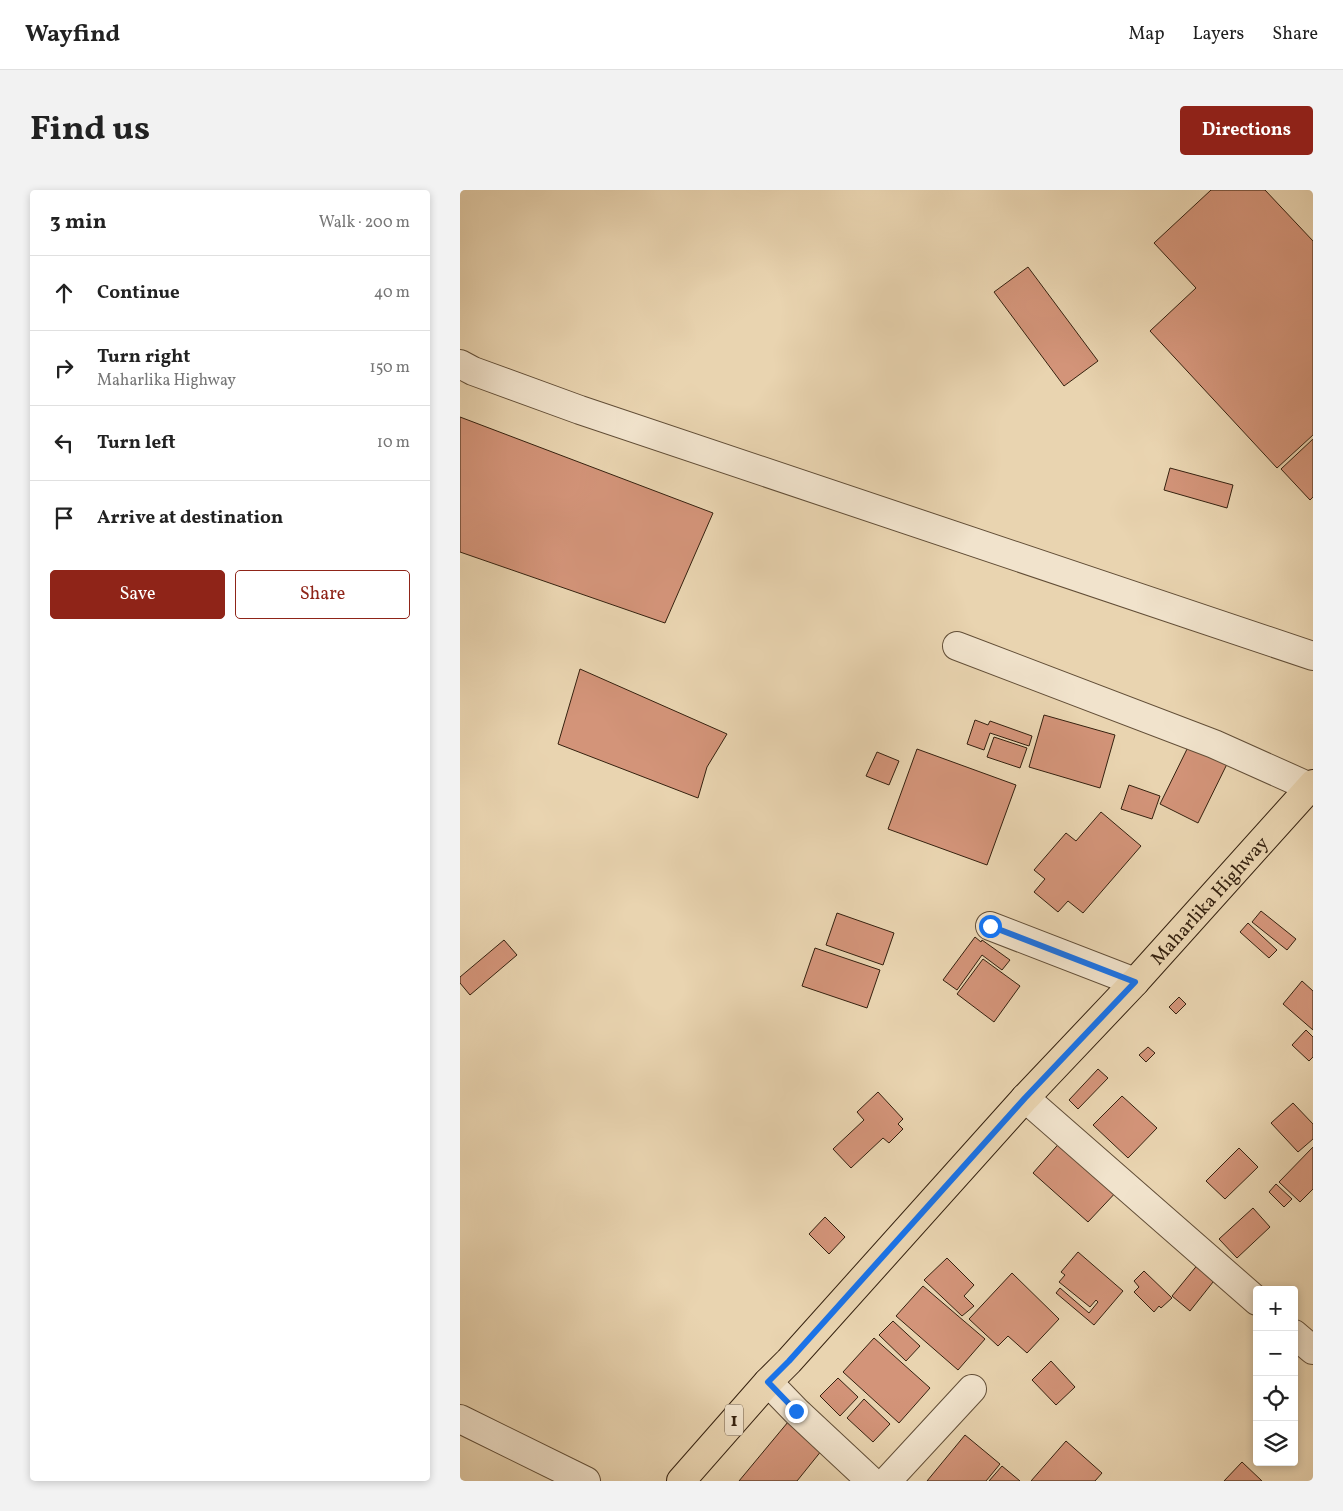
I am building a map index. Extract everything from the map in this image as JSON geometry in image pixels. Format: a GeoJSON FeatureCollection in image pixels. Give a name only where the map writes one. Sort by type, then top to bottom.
{"type":"FeatureCollection","features":[{"type":"Feature","properties":{"kind":"main road","name":"Maharlika Highway"},"geometry":{"type":"LineString","coordinates":[[680,1481],[1025,1098],[1135,982],[1312,785]]}},
{"type":"Feature","properties":{"kind":"street"},"geometry":{"type":"LineString","coordinates":[[460,364],[473,371],[580,410],[1313,656]]}},
{"type":"Feature","properties":{"kind":"street"},"geometry":{"type":"LineString","coordinates":[[957,646],[1214,744],[1312,785]]}},
{"type":"Feature","properties":{"kind":"street"},"geometry":{"type":"LineString","coordinates":[[990,926],[1135,982]]}},
{"type":"Feature","properties":{"kind":"street"},"geometry":{"type":"LineString","coordinates":[[1025,1098],[1253,1298]]}},
{"type":"Feature","properties":{"kind":"street"},"geometry":{"type":"LineString","coordinates":[[1298,1337],[1313,1350]]}},
{"type":"Feature","properties":{"kind":"street"},"geometry":{"type":"LineString","coordinates":[[768,1382],[796,1411],[871,1481]]}},
{"type":"Feature","properties":{"kind":"street"},"geometry":{"type":"LineString","coordinates":[[887,1481],[972,1389]]}},
{"type":"Feature","properties":{"kind":"street"},"geometry":{"type":"LineString","coordinates":[[460,1419],[586,1481]]}},
{"type":"Feature","properties":{"kind":"building"},"geometry":{"type":"Polygon","coordinates":[[[1211,190],[1265,190],[1313,241],[1313,435],[1277,468],[1150,331],[1196,288],[1154,243],[1211,190]]]}},
{"type":"Feature","properties":{"kind":"building"},"geometry":{"type":"Polygon","coordinates":[[[1028,267],[1098,361],[1064,386],[994,292],[1028,267]]]}},
{"type":"Feature","properties":{"kind":"building"},"geometry":{"type":"Polygon","coordinates":[[[460,417],[713,513],[665,623],[460,552],[460,417]]]}},
{"type":"Feature","properties":{"kind":"building"},"geometry":{"type":"Polygon","coordinates":[[[1313,439],[1313,497],[1310,500],[1281,469],[1313,439]]]}},
{"type":"Feature","properties":{"kind":"building"},"geometry":{"type":"Polygon","coordinates":[[[1170,468],[1233,485],[1227,508],[1164,490],[1170,468]]]}},
{"type":"Feature","properties":{"kind":"building"},"geometry":{"type":"Polygon","coordinates":[[[580,669],[727,734],[707,767],[698,798],[558,744],[580,669]]]}},
{"type":"Feature","properties":{"kind":"building"},"geometry":{"type":"Polygon","coordinates":[[[1044,715],[1115,735],[1100,788],[1029,767],[1044,715]]]}},
{"type":"Feature","properties":{"kind":"building"},"geometry":{"type":"Polygon","coordinates":[[[975,720],[988,725],[990,721],[1032,736],[1029,746],[990,733],[984,750],[967,744],[975,720]]]}},
{"type":"Feature","properties":{"kind":"building"},"geometry":{"type":"Polygon","coordinates":[[[994,737],[1027,748],[1020,768],[987,757],[994,737]]]}},
{"type":"Feature","properties":{"kind":"building"},"geometry":{"type":"Polygon","coordinates":[[[1191,741],[1229,760],[1198,823],[1160,804],[1191,741]]]}},
{"type":"Feature","properties":{"kind":"building"},"geometry":{"type":"Polygon","coordinates":[[[917,749],[1016,785],[987,865],[888,829],[917,749]]]}},
{"type":"Feature","properties":{"kind":"building"},"geometry":{"type":"Polygon","coordinates":[[[877,752],[899,761],[889,785],[866,776],[877,752]]]}},
{"type":"Feature","properties":{"kind":"building"},"geometry":{"type":"Polygon","coordinates":[[[1129,785],[1160,796],[1152,819],[1121,809],[1129,785]]]}},
{"type":"Feature","properties":{"kind":"building"},"geometry":{"type":"Polygon","coordinates":[[[1101,812],[1141,846],[1083,913],[1068,901],[1058,912],[1034,892],[1045,879],[1034,870],[1066,833],[1076,841],[1101,812]]]}},
{"type":"Feature","properties":{"kind":"building"},"geometry":{"type":"Polygon","coordinates":[[[1261,911],[1296,939],[1287,950],[1252,922],[1261,911]]]}},
{"type":"Feature","properties":{"kind":"building"},"geometry":{"type":"Polygon","coordinates":[[[837,913],[894,933],[883,965],[826,945],[837,913]]]}},
{"type":"Feature","properties":{"kind":"building"},"geometry":{"type":"Polygon","coordinates":[[[1248,923],[1277,950],[1269,958],[1240,932],[1248,923]]]}},
{"type":"Feature","properties":{"kind":"building"},"geometry":{"type":"Polygon","coordinates":[[[975,937],[1010,960],[1002,970],[982,955],[957,990],[943,980],[975,937]]]}},
{"type":"Feature","properties":{"kind":"building"},"geometry":{"type":"Polygon","coordinates":[[[504,940],[517,955],[470,995],[460,983],[460,977],[504,940]]]}},
{"type":"Feature","properties":{"kind":"building"},"geometry":{"type":"Polygon","coordinates":[[[815,948],[880,970],[867,1008],[802,986],[815,948]]]}},
{"type":"Feature","properties":{"kind":"building"},"geometry":{"type":"Polygon","coordinates":[[[983,959],[1020,986],[994,1022],[957,994],[983,959]]]}},
{"type":"Feature","properties":{"kind":"building"},"geometry":{"type":"Polygon","coordinates":[[[1302,981],[1313,991],[1313,1030],[1283,1004],[1302,981]]]}},
{"type":"Feature","properties":{"kind":"building"},"geometry":{"type":"Polygon","coordinates":[[[1179,997],[1186,1004],[1176,1014],[1169,1007],[1179,997]]]}},
{"type":"Feature","properties":{"kind":"building"},"geometry":{"type":"Polygon","coordinates":[[[1306,1030],[1313,1037],[1313,1057],[1309,1061],[1292,1045],[1306,1030]]]}},
{"type":"Feature","properties":{"kind":"building"},"geometry":{"type":"Polygon","coordinates":[[[1148,1047],[1155,1053],[1146,1062],[1139,1055],[1148,1047]]]}},
{"type":"Feature","properties":{"kind":"building"},"geometry":{"type":"Polygon","coordinates":[[[1098,1069],[1108,1078],[1078,1109],[1069,1100],[1098,1069]]]}},
{"type":"Feature","properties":{"kind":"building"},"geometry":{"type":"Polygon","coordinates":[[[878,1092],[903,1119],[898,1124],[903,1129],[889,1143],[883,1138],[851,1168],[833,1149],[864,1120],[857,1112],[878,1092]]]}},
{"type":"Feature","properties":{"kind":"building"},"geometry":{"type":"Polygon","coordinates":[[[1122,1096],[1157,1128],[1128,1158],[1093,1125],[1122,1096]]]}},
{"type":"Feature","properties":{"kind":"building"},"geometry":{"type":"Polygon","coordinates":[[[1293,1103],[1313,1124],[1313,1139],[1298,1152],[1271,1123],[1293,1103]]]}},
{"type":"Feature","properties":{"kind":"building"},"geometry":{"type":"Polygon","coordinates":[[[1063,1139],[1119,1189],[1088,1222],[1033,1173],[1063,1139]]]}},
{"type":"Feature","properties":{"kind":"building"},"geometry":{"type":"Polygon","coordinates":[[[1313,1147],[1313,1189],[1300,1202],[1279,1182],[1313,1147]]]}},
{"type":"Feature","properties":{"kind":"building"},"geometry":{"type":"Polygon","coordinates":[[[1239,1148],[1258,1167],[1225,1199],[1206,1181],[1239,1148]]]}},
{"type":"Feature","properties":{"kind":"building"},"geometry":{"type":"Polygon","coordinates":[[[1276,1184],[1292,1199],[1284,1207],[1269,1192],[1276,1184]]]}},
{"type":"Feature","properties":{"kind":"building"},"geometry":{"type":"Polygon","coordinates":[[[1253,1208],[1270,1227],[1237,1258],[1219,1239],[1253,1208]]]}},
{"type":"Feature","properties":{"kind":"building"},"geometry":{"type":"Polygon","coordinates":[[[825,1217],[845,1237],[829,1254],[809,1234],[825,1217]]]}},
{"type":"Feature","properties":{"kind":"building"},"geometry":{"type":"Polygon","coordinates":[[[1078,1252],[1123,1291],[1094,1325],[1056,1293],[1060,1288],[1089,1313],[1098,1302],[1096,1300],[1090,1307],[1059,1282],[1065,1275],[1061,1272],[1078,1252]]]}},
{"type":"Feature","properties":{"kind":"building"},"geometry":{"type":"Polygon","coordinates":[[[1204,1257],[1221,1272],[1190,1311],[1172,1296],[1204,1257]]]}},
{"type":"Feature","properties":{"kind":"building"},"geometry":{"type":"Polygon","coordinates":[[[947,1258],[974,1285],[964,1296],[974,1306],[962,1316],[924,1280],[947,1258]]]}},
{"type":"Feature","properties":{"kind":"building"},"geometry":{"type":"Polygon","coordinates":[[[1144,1271],[1172,1298],[1161,1308],[1159,1306],[1154,1312],[1134,1292],[1139,1287],[1134,1281],[1144,1271]]]}},
{"type":"Feature","properties":{"kind":"building"},"geometry":{"type":"Polygon","coordinates":[[[1012,1273],[1059,1319],[1027,1353],[1008,1336],[998,1346],[969,1319],[1012,1273]]]}},
{"type":"Feature","properties":{"kind":"building"},"geometry":{"type":"Polygon","coordinates":[[[923,1286],[985,1339],[958,1370],[896,1316],[923,1286]]]}},
{"type":"Feature","properties":{"kind":"building"},"geometry":{"type":"Polygon","coordinates":[[[893,1321],[920,1346],[906,1361],[879,1335],[893,1321]]]}},
{"type":"Feature","properties":{"kind":"building"},"geometry":{"type":"Polygon","coordinates":[[[874,1338],[930,1388],[899,1423],[843,1372],[874,1338]]]}},
{"type":"Feature","properties":{"kind":"building"},"geometry":{"type":"Polygon","coordinates":[[[1051,1361],[1075,1387],[1056,1405],[1032,1380],[1051,1361]]]}},
{"type":"Feature","properties":{"kind":"building"},"geometry":{"type":"Polygon","coordinates":[[[838,1378],[858,1397],[840,1416],[820,1396],[838,1378]]]}},
{"type":"Feature","properties":{"kind":"building"},"geometry":{"type":"Polygon","coordinates":[[[864,1399],[890,1424],[873,1442],[847,1418],[864,1399]]]}},
{"type":"Feature","properties":{"kind":"building"},"geometry":{"type":"Polygon","coordinates":[[[788,1422],[822,1450],[797,1481],[739,1481],[788,1422]]]}},
{"type":"Feature","properties":{"kind":"building"},"geometry":{"type":"Polygon","coordinates":[[[965,1435],[1000,1464],[986,1481],[927,1481],[965,1435]]]}},
{"type":"Feature","properties":{"kind":"building"},"geometry":{"type":"Polygon","coordinates":[[[1066,1441],[1102,1473],[1095,1481],[1031,1481],[1066,1441]]]}},
{"type":"Feature","properties":{"kind":"building"},"geometry":{"type":"Polygon","coordinates":[[[1242,1462],[1262,1481],[1224,1481],[1242,1462]]]}},
{"type":"Feature","properties":{"kind":"building"},"geometry":{"type":"Polygon","coordinates":[[[1002,1466],[1020,1481],[989,1481],[1002,1466]]]}},
{"type":"Feature","properties":{"kind":"route"},"geometry":{"type":"LineString","coordinates":[[796,1411],[768,1382],[1025,1098],[1135,982],[990,926]]}}]}
